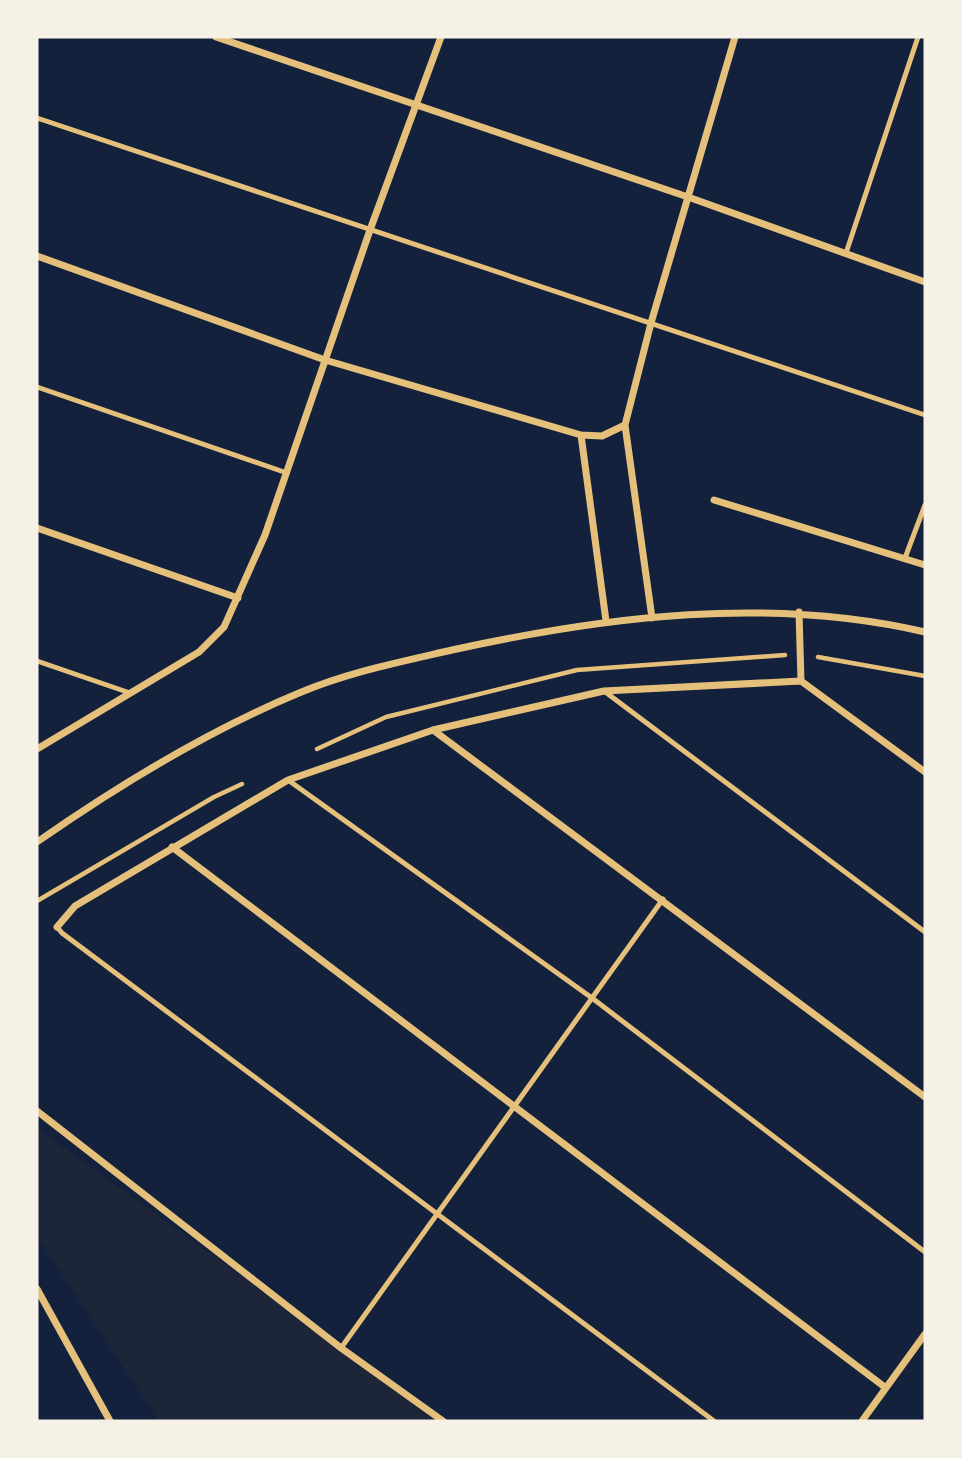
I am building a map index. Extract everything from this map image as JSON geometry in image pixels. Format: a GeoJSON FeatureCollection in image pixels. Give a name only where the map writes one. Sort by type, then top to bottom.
{"type":"FeatureCollection","features":[{"type":"Feature","properties":{"kind":"street"},"geometry":{"type":"LineString","coordinates":[[216,37],[688,197],[925,282]]}},
{"type":"Feature","properties":{"kind":"street"},"geometry":{"type":"LineString","coordinates":[[37,749],[200,652],[224,627],[287,472],[370,230],[441,37]]}},
{"type":"Feature","properties":{"kind":"street"},"geometry":{"type":"LineString","coordinates":[[652,618],[625,425],[651,324],[735,37]]}},
{"type":"Feature","properties":{"kind":"street"},"geometry":{"type":"LineString","coordinates":[[37,256],[325,360],[581,435],[602,436],[625,425]]}},
{"type":"Feature","properties":{"kind":"street"},"geometry":{"type":"LineString","coordinates":[[581,435],[606,621]]}},
{"type":"Feature","properties":{"kind":"street"},"geometry":{"type":"LineString","coordinates":[[714,500],[925,565]]}},
{"type":"Feature","properties":{"kind":"street"},"geometry":{"type":"LineString","coordinates":[[37,528],[238,597]]}},
{"type":"Feature","properties":{"kind":"street"},"geometry":{"type":"LineString","coordinates":[[37,842],[112,791],[236,723],[300,692],[362,670],[500,640],[606,621],[799,612],[870,619],[925,632]]}},
{"type":"Feature","properties":{"kind":"street"},"geometry":{"type":"LineString","coordinates":[[799,612],[801,681]]}},
{"type":"Feature","properties":{"kind":"street"},"geometry":{"type":"LineString","coordinates":[[57,927],[75,906],[288,780],[433,730],[604,691],[801,681],[925,772]]}},
{"type":"Feature","properties":{"kind":"street"},"geometry":{"type":"LineString","coordinates":[[433,730],[925,1097]]}},
{"type":"Feature","properties":{"kind":"street"},"geometry":{"type":"LineString","coordinates":[[172,847],[886,1388]]}},
{"type":"Feature","properties":{"kind":"street"},"geometry":{"type":"LineString","coordinates":[[37,1111],[341,1348],[443,1421]]}},
{"type":"Feature","properties":{"kind":"street"},"geometry":{"type":"LineString","coordinates":[[37,1289],[110,1421]]}},
{"type":"Feature","properties":{"kind":"street"},"geometry":{"type":"LineString","coordinates":[[862,1421],[925,1334]]}},
{"type":"Feature","properties":{"kind":"lane"},"geometry":{"type":"LineString","coordinates":[[846,253],[918,37]]}},
{"type":"Feature","properties":{"kind":"lane"},"geometry":{"type":"LineString","coordinates":[[37,118],[925,415]]}},
{"type":"Feature","properties":{"kind":"lane"},"geometry":{"type":"LineString","coordinates":[[37,387],[287,472]]}},
{"type":"Feature","properties":{"kind":"lane"},"geometry":{"type":"LineString","coordinates":[[905,558],[925,505]]}},
{"type":"Feature","properties":{"kind":"lane"},"geometry":{"type":"LineString","coordinates":[[37,661],[131,694]]}},
{"type":"Feature","properties":{"kind":"lane"},"geometry":{"type":"LineString","coordinates":[[604,691],[925,932]]}},
{"type":"Feature","properties":{"kind":"lane"},"geometry":{"type":"LineString","coordinates":[[288,780],[592,998],[925,1252]]}},
{"type":"Feature","properties":{"kind":"lane"},"geometry":{"type":"LineString","coordinates":[[341,1348],[663,899]]}},
{"type":"Feature","properties":{"kind":"lane"},"geometry":{"type":"LineString","coordinates":[[57,927],[714,1421]]}},
{"type":"Feature","properties":{"kind":"shaded area"},"geometry":{"type":"Polygon","coordinates":[[[37,1128],[442,1421],[159,1421],[37,1237],[37,1128]]]}}]}
